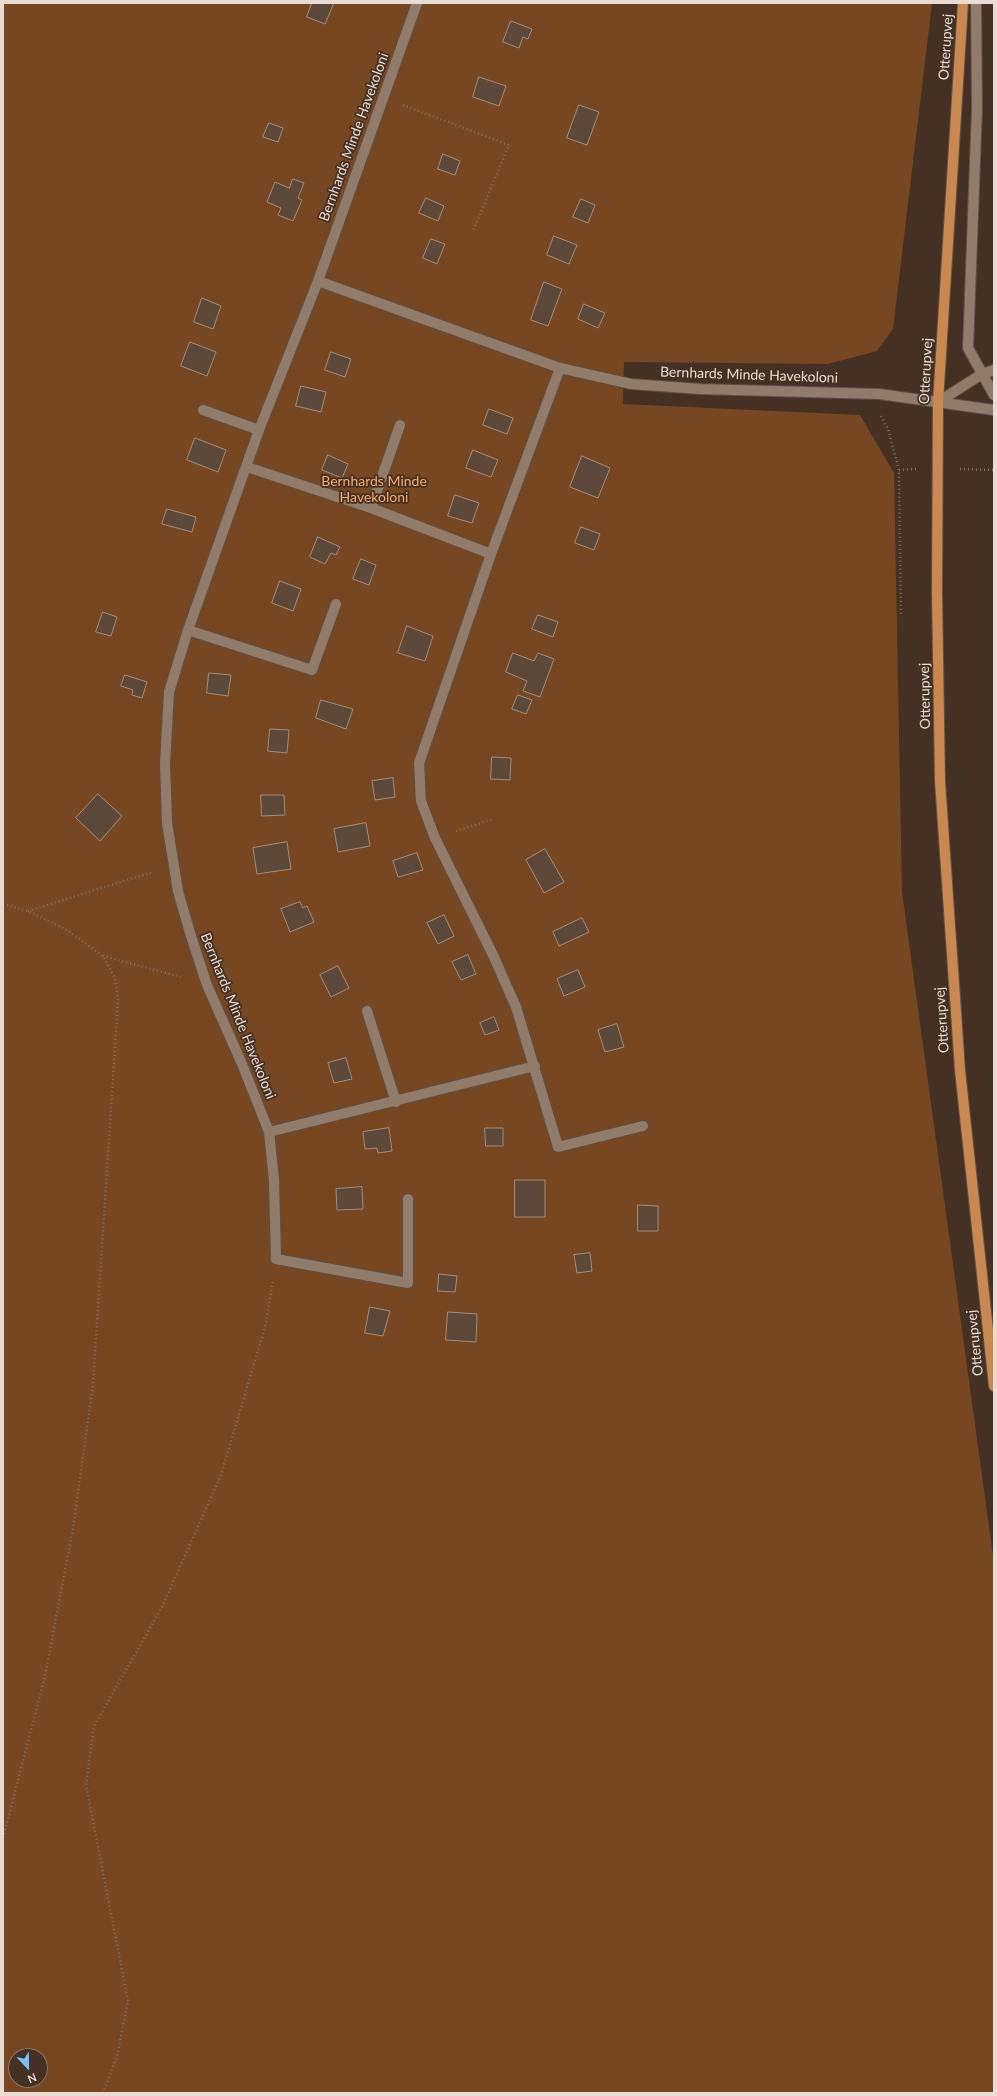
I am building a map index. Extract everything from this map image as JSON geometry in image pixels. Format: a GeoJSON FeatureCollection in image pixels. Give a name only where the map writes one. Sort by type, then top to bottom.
{"type":"FeatureCollection","features":[{"type":"Feature","properties":{"kind":"main road","name":"Otterupvej"},"geometry":{"type":"LineString","coordinates":[[963,3],[938,402],[937,593],[940,781],[960,1070],[994,1386]]}},
{"type":"Feature","properties":{"kind":"street","name":"Bernhards Minde Havekoloni"},"geometry":{"type":"LineString","coordinates":[[276,1259],[274,1180],[269,1132],[242,1064],[207,985],[178,891],[167,823],[166,763],[169,692],[188,630],[259,430],[318,281],[382,97],[417,3]]}},
{"type":"Feature","properties":{"kind":"street"},"geometry":{"type":"LineString","coordinates":[[976,3],[977,108],[968,348],[994,395]]}},
{"type":"Feature","properties":{"kind":"street","name":"Bernhards Minde Havekoloni"},"geometry":{"type":"LineString","coordinates":[[318,281],[560,368],[631,384],[700,389],[879,394],[994,410]]}},
{"type":"Feature","properties":{"kind":"street"},"geometry":{"type":"LineString","coordinates":[[560,368],[492,554],[419,762],[421,802],[435,838],[493,955],[513,1000],[535,1066],[558,1147],[644,1126]]}},
{"type":"Feature","properties":{"kind":"street"},"geometry":{"type":"LineString","coordinates":[[938,402],[982,374],[994,370]]}},
{"type":"Feature","properties":{"kind":"street"},"geometry":{"type":"LineString","coordinates":[[203,410],[259,430]]}},
{"type":"Feature","properties":{"kind":"street"},"geometry":{"type":"LineString","coordinates":[[371,508],[400,425]]}},
{"type":"Feature","properties":{"kind":"street"},"geometry":{"type":"LineString","coordinates":[[247,467],[371,508],[492,554]]}},
{"type":"Feature","properties":{"kind":"street"},"geometry":{"type":"LineString","coordinates":[[188,630],[312,670],[336,604]]}},
{"type":"Feature","properties":{"kind":"street"},"geometry":{"type":"LineString","coordinates":[[367,1011],[396,1102]]}},
{"type":"Feature","properties":{"kind":"street"},"geometry":{"type":"LineString","coordinates":[[269,1132],[396,1102],[535,1066]]}},
{"type":"Feature","properties":{"kind":"street"},"geometry":{"type":"LineString","coordinates":[[276,1259],[408,1283],[408,1199]]}},
{"type":"Feature","properties":{"kind":"path"},"geometry":{"type":"LineString","coordinates":[[382,97],[509,146],[473,231]]}},
{"type":"Feature","properties":{"kind":"path"},"geometry":{"type":"LineString","coordinates":[[879,394],[881,418],[888,429],[899,470],[901,616]]}},
{"type":"Feature","properties":{"kind":"path"},"geometry":{"type":"LineString","coordinates":[[435,838],[493,818]]}},
{"type":"Feature","properties":{"kind":"path"},"geometry":{"type":"LineString","coordinates":[[28,911],[174,866]]}},
{"type":"Feature","properties":{"kind":"path"},"geometry":{"type":"LineString","coordinates":[[3,904],[28,911],[67,930],[103,956],[207,985]]}},
{"type":"Feature","properties":{"kind":"path"},"geometry":{"type":"LineString","coordinates":[[3,1838],[45,1676],[73,1528],[93,1384],[118,1001],[115,978],[103,956]]}},
{"type":"Feature","properties":{"kind":"path"},"geometry":{"type":"LineString","coordinates":[[103,2093],[117,2056],[128,2001],[86,1785],[94,1726],[162,1607],[221,1475],[265,1327],[276,1259]]}},
{"type":"Feature","properties":{"kind":"green space"},"geometry":{"type":"Polygon","coordinates":[[[3,3],[932,3],[893,329],[877,351],[828,364],[624,362],[623,404],[860,415],[894,473],[902,892],[994,1563],[994,2093],[3,2093],[3,3]]]}},
{"type":"Feature","properties":{"kind":"building"},"geometry":{"type":"Polygon","coordinates":[[[312,3],[334,3],[325,24],[307,17],[312,3]]]}},
{"type":"Feature","properties":{"kind":"building"},"geometry":{"type":"Polygon","coordinates":[[[511,21],[532,29],[528,39],[523,37],[519,48],[503,42],[511,21]]]}},
{"type":"Feature","properties":{"kind":"building"},"geometry":{"type":"Polygon","coordinates":[[[479,77],[506,86],[499,106],[473,97],[479,77]]]}},
{"type":"Feature","properties":{"kind":"building"},"geometry":{"type":"Polygon","coordinates":[[[579,105],[599,112],[587,145],[567,138],[579,105]]]}},
{"type":"Feature","properties":{"kind":"building"},"geometry":{"type":"Polygon","coordinates":[[[269,123],[283,128],[278,142],[263,137],[269,123]]]}},
{"type":"Feature","properties":{"kind":"building"},"geometry":{"type":"Polygon","coordinates":[[[443,154],[460,161],[455,175],[438,169],[443,154]]]}},
{"type":"Feature","properties":{"kind":"building"},"geometry":{"type":"Polygon","coordinates":[[[293,179],[304,183],[298,198],[302,200],[293,221],[278,215],[281,208],[267,202],[275,182],[289,188],[293,179]]]}},
{"type":"Feature","properties":{"kind":"building"},"geometry":{"type":"Polygon","coordinates":[[[426,198],[444,206],[438,221],[419,213],[426,198]]]}},
{"type":"Feature","properties":{"kind":"building"},"geometry":{"type":"Polygon","coordinates":[[[581,199],[595,205],[588,223],[573,217],[581,199]]]}},
{"type":"Feature","properties":{"kind":"building"},"geometry":{"type":"Polygon","coordinates":[[[554,236],[577,245],[569,264],[547,255],[554,236]]]}},
{"type":"Feature","properties":{"kind":"building"},"geometry":{"type":"Polygon","coordinates":[[[431,239],[445,244],[437,264],[423,258],[431,239]]]}},
{"type":"Feature","properties":{"kind":"building"},"geometry":{"type":"Polygon","coordinates":[[[544,282],[562,289],[548,326],[531,320],[544,282]]]}},
{"type":"Feature","properties":{"kind":"building"},"geometry":{"type":"Polygon","coordinates":[[[202,298],[221,306],[213,329],[194,322],[202,298]]]}},
{"type":"Feature","properties":{"kind":"building"},"geometry":{"type":"Polygon","coordinates":[[[584,304],[605,313],[598,328],[578,319],[584,304]]]}},
{"type":"Feature","properties":{"kind":"building"},"geometry":{"type":"Polygon","coordinates":[[[190,342],[216,352],[207,376],[181,366],[190,342]]]}},
{"type":"Feature","properties":{"kind":"building"},"geometry":{"type":"Polygon","coordinates":[[[331,352],[351,359],[345,377],[325,370],[331,352]]]}},
{"type":"Feature","properties":{"kind":"building"},"geometry":{"type":"Polygon","coordinates":[[[301,386],[326,392],[321,412],[296,406],[301,386]]]}},
{"type":"Feature","properties":{"kind":"building"},"geometry":{"type":"Polygon","coordinates":[[[489,409],[513,418],[507,434],[483,425],[489,409]]]}},
{"type":"Feature","properties":{"kind":"building"},"geometry":{"type":"Polygon","coordinates":[[[195,438],[226,450],[218,472],[187,460],[195,438]]]}},
{"type":"Feature","properties":{"kind":"building"},"geometry":{"type":"Polygon","coordinates":[[[473,450],[498,460],[491,477],[466,468],[473,450]]]}},
{"type":"Feature","properties":{"kind":"building"},"geometry":{"type":"Polygon","coordinates":[[[328,455],[348,464],[342,478],[322,470],[328,455]]]}},
{"type":"Feature","properties":{"kind":"building"},"geometry":{"type":"Polygon","coordinates":[[[582,456],[610,468],[598,498],[570,487],[582,456]]]}},
{"type":"Feature","properties":{"kind":"building"},"geometry":{"type":"Polygon","coordinates":[[[455,495],[479,503],[472,523],[448,516],[455,495]]]}},
{"type":"Feature","properties":{"kind":"building"},"geometry":{"type":"Polygon","coordinates":[[[167,509],[196,517],[192,532],[162,524],[167,509]]]}},
{"type":"Feature","properties":{"kind":"building"},"geometry":{"type":"Polygon","coordinates":[[[581,527],[600,534],[594,550],[575,543],[581,527]]]}},
{"type":"Feature","properties":{"kind":"building"},"geometry":{"type":"Polygon","coordinates":[[[318,537],[340,547],[336,555],[331,553],[325,564],[310,557],[318,537]]]}},
{"type":"Feature","properties":{"kind":"building"},"geometry":{"type":"Polygon","coordinates":[[[361,559],[376,565],[369,585],[353,579],[361,559]]]}},
{"type":"Feature","properties":{"kind":"building"},"geometry":{"type":"Polygon","coordinates":[[[280,581],[301,589],[293,611],[272,603],[280,581]]]}},
{"type":"Feature","properties":{"kind":"building"},"geometry":{"type":"Polygon","coordinates":[[[103,612],[117,617],[111,636],[96,632],[103,612]]]}},
{"type":"Feature","properties":{"kind":"building"},"geometry":{"type":"Polygon","coordinates":[[[538,615],[558,622],[553,637],[532,629],[538,615]]]}},
{"type":"Feature","properties":{"kind":"building"},"geometry":{"type":"Polygon","coordinates":[[[407,626],[433,636],[425,661],[398,653],[407,626]]]}},
{"type":"Feature","properties":{"kind":"building"},"geometry":{"type":"Polygon","coordinates":[[[513,653],[534,661],[538,653],[554,659],[540,697],[523,691],[527,681],[506,672],[513,653]]]}},
{"type":"Feature","properties":{"kind":"building"},"geometry":{"type":"Polygon","coordinates":[[[209,673],[231,675],[228,696],[207,693],[209,673]]]}},
{"type":"Feature","properties":{"kind":"building"},"geometry":{"type":"Polygon","coordinates":[[[125,675],[147,682],[142,698],[132,695],[133,690],[121,686],[125,675]]]}},
{"type":"Feature","properties":{"kind":"building"},"geometry":{"type":"Polygon","coordinates":[[[518,695],[532,700],[526,714],[512,709],[518,695]]]}},
{"type":"Feature","properties":{"kind":"building"},"geometry":{"type":"Polygon","coordinates":[[[321,700],[353,709],[346,729],[316,718],[321,700]]]}},
{"type":"Feature","properties":{"kind":"building"},"geometry":{"type":"Polygon","coordinates":[[[270,729],[289,730],[287,753],[268,751],[270,729]]]}},
{"type":"Feature","properties":{"kind":"building"},"geometry":{"type":"Polygon","coordinates":[[[492,757],[511,758],[510,780],[491,779],[492,757]]]}},
{"type":"Feature","properties":{"kind":"building"},"geometry":{"type":"Polygon","coordinates":[[[393,778],[395,797],[375,800],[372,781],[393,778]]]}},
{"type":"Feature","properties":{"kind":"building"},"geometry":{"type":"Polygon","coordinates":[[[98,794],[122,816],[100,841],[76,818],[98,794]]]}},
{"type":"Feature","properties":{"kind":"building"},"geometry":{"type":"Polygon","coordinates":[[[261,795],[284,795],[285,815],[262,816],[261,795]]]}},
{"type":"Feature","properties":{"kind":"building"},"geometry":{"type":"Polygon","coordinates":[[[366,823],[370,846],[338,852],[334,829],[366,823]]]}},
{"type":"Feature","properties":{"kind":"building"},"geometry":{"type":"Polygon","coordinates":[[[287,842],[291,869],[257,874],[253,848],[287,842]]]}},
{"type":"Feature","properties":{"kind":"building"},"geometry":{"type":"Polygon","coordinates":[[[545,849],[564,882],[544,893],[526,860],[545,849]]]}},
{"type":"Feature","properties":{"kind":"building"},"geometry":{"type":"Polygon","coordinates":[[[417,853],[423,870],[398,877],[393,861],[417,853]]]}},
{"type":"Feature","properties":{"kind":"building"},"geometry":{"type":"Polygon","coordinates":[[[300,902],[303,908],[307,906],[314,922],[290,932],[281,909],[300,902]]]}},
{"type":"Feature","properties":{"kind":"building"},"geometry":{"type":"Polygon","coordinates":[[[444,915],[454,936],[438,944],[427,923],[444,915]]]}},
{"type":"Feature","properties":{"kind":"building"},"geometry":{"type":"Polygon","coordinates":[[[582,918],[589,932],[559,946],[553,932],[582,918]]]}},
{"type":"Feature","properties":{"kind":"building"},"geometry":{"type":"Polygon","coordinates":[[[468,955],[476,974],[461,980],[452,962],[468,955]]]}},
{"type":"Feature","properties":{"kind":"building"},"geometry":{"type":"Polygon","coordinates":[[[338,966],[349,988],[331,997],[320,975],[338,966]]]}},
{"type":"Feature","properties":{"kind":"building"},"geometry":{"type":"Polygon","coordinates":[[[578,970],[585,987],[564,996],[557,979],[578,970]]]}},
{"type":"Feature","properties":{"kind":"building"},"geometry":{"type":"Polygon","coordinates":[[[494,1017],[499,1030],[485,1035],[480,1023],[494,1017]]]}},
{"type":"Feature","properties":{"kind":"building"},"geometry":{"type":"Polygon","coordinates":[[[617,1024],[624,1047],[605,1052],[598,1030],[617,1024]]]}},
{"type":"Feature","properties":{"kind":"building"},"geometry":{"type":"Polygon","coordinates":[[[346,1058],[352,1079],[334,1083],[328,1063],[346,1058]]]}},
{"type":"Feature","properties":{"kind":"building"},"geometry":{"type":"Polygon","coordinates":[[[389,1128],[392,1151],[378,1153],[377,1148],[365,1149],[363,1132],[389,1128]]]}},
{"type":"Feature","properties":{"kind":"building"},"geometry":{"type":"Polygon","coordinates":[[[485,1128],[503,1128],[503,1146],[486,1146],[485,1128]]]}},
{"type":"Feature","properties":{"kind":"building"},"geometry":{"type":"Polygon","coordinates":[[[515,1180],[545,1180],[545,1217],[515,1217],[515,1180]]]}},
{"type":"Feature","properties":{"kind":"building"},"geometry":{"type":"Polygon","coordinates":[[[362,1187],[363,1209],[337,1210],[336,1189],[362,1187]]]}},
{"type":"Feature","properties":{"kind":"building"},"geometry":{"type":"Polygon","coordinates":[[[638,1205],[658,1206],[658,1231],[638,1231],[638,1205]]]}},
{"type":"Feature","properties":{"kind":"building"},"geometry":{"type":"Polygon","coordinates":[[[590,1253],[592,1271],[577,1273],[574,1255],[590,1253]]]}},
{"type":"Feature","properties":{"kind":"building"},"geometry":{"type":"Polygon","coordinates":[[[439,1274],[457,1276],[455,1292],[438,1291],[439,1274]]]}},
{"type":"Feature","properties":{"kind":"building"},"geometry":{"type":"Polygon","coordinates":[[[370,1307],[390,1311],[383,1336],[365,1333],[370,1307]]]}},
{"type":"Feature","properties":{"kind":"building"},"geometry":{"type":"Polygon","coordinates":[[[448,1312],[477,1314],[476,1342],[446,1340],[448,1312]]]}}]}
